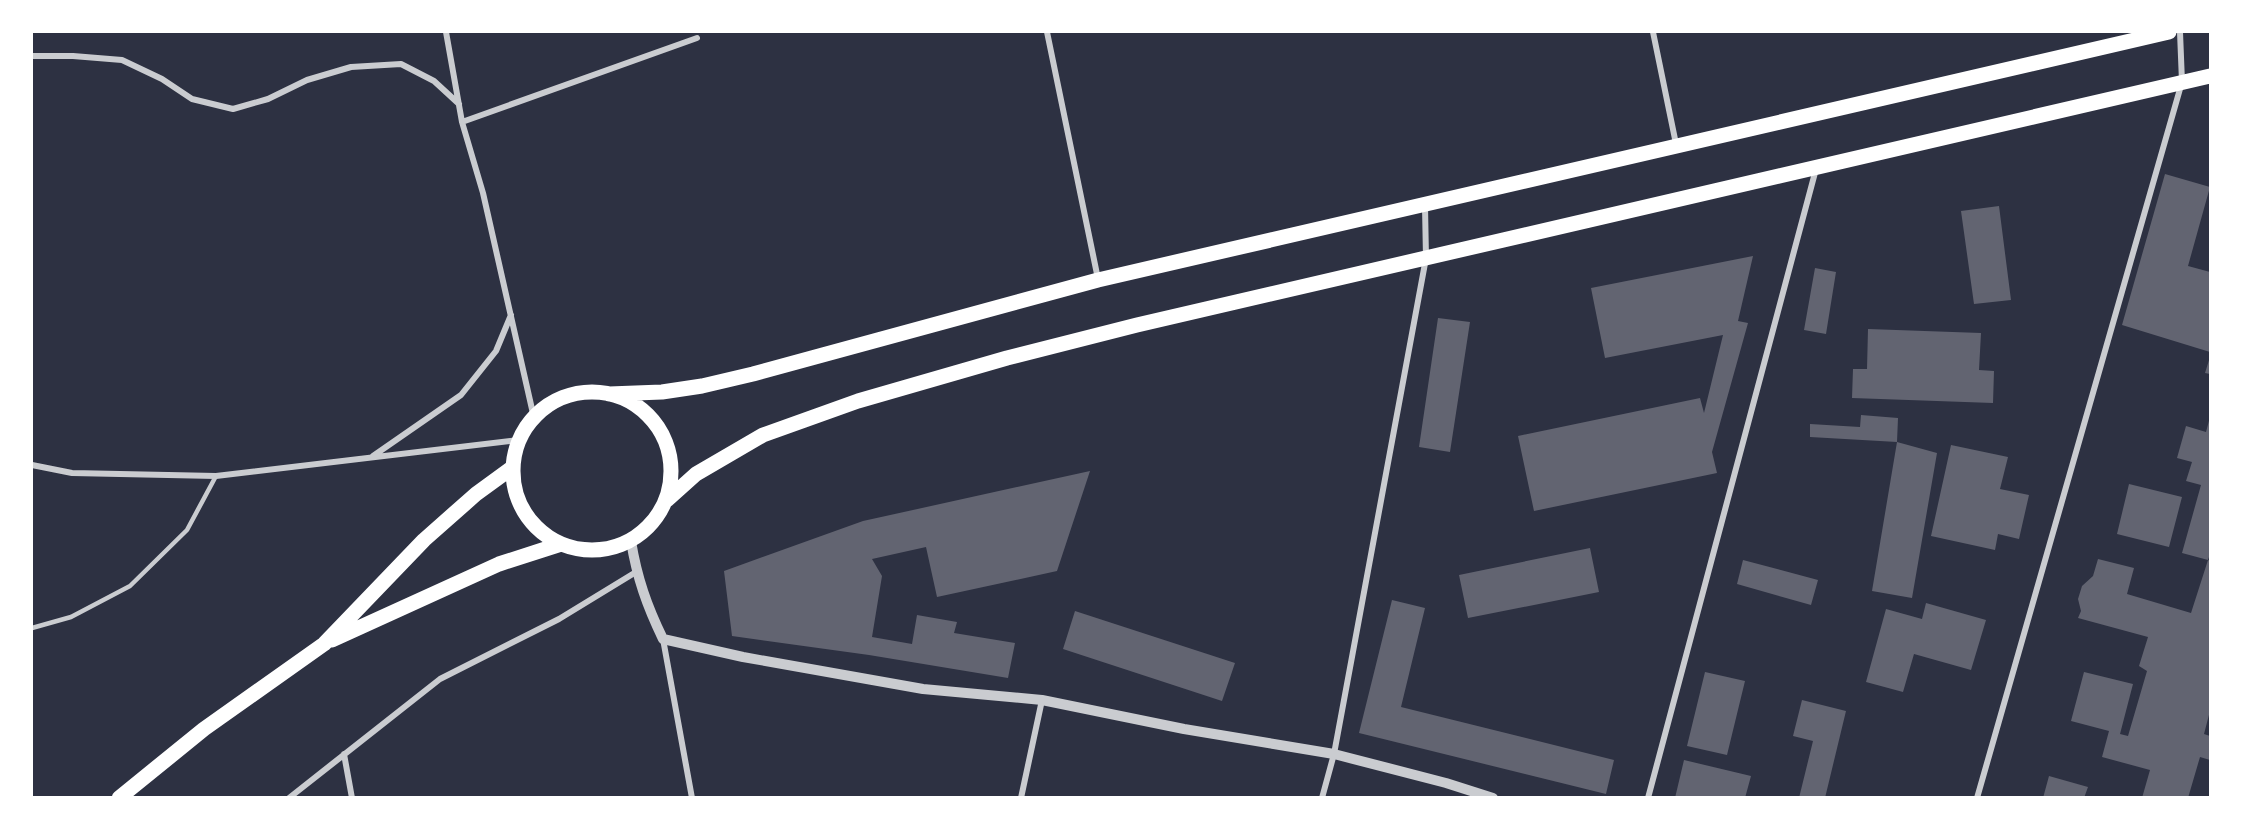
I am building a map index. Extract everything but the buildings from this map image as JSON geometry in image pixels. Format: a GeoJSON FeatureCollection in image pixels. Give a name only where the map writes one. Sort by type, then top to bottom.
{"type":"FeatureCollection","features":[{"type":"Feature","properties":{"kind":"main road"},"geometry":{"type":"LineString","coordinates":[[2169,32],[1425,202],[1098,280],[743,377],[662,392],[582,393],[556,401],[534,417],[519,440],[513,467],[514,486],[520,504],[530,521],[544,534],[561,544],[584,550],[608,549],[631,541],[652,524],[667,500],[696,474],[763,435],[858,401],[1007,358],[1126,328],[2211,76]]}},
{"type":"Feature","properties":{"kind":"main road"},"geometry":{"type":"LineString","coordinates":[[609,394],[635,405],[656,422],[668,447],[672,474],[667,500]]}},
{"type":"Feature","properties":{"kind":"main road"},"geometry":{"type":"LineString","coordinates":[[324,644],[424,540],[476,494],[513,467]]}},
{"type":"Feature","properties":{"kind":"main road"},"geometry":{"type":"LineString","coordinates":[[120,798],[204,729],[324,644],[499,564],[561,544]]}},
{"type":"Feature","properties":{"kind":"street"},"geometry":{"type":"LineString","coordinates":[[446,32],[462,122],[483,193],[534,417]]}},
{"type":"Feature","properties":{"kind":"street"},"geometry":{"type":"LineString","coordinates":[[1047,32],[1098,280]]}},
{"type":"Feature","properties":{"kind":"street"},"geometry":{"type":"LineString","coordinates":[[1653,32],[1676,144]]}},
{"type":"Feature","properties":{"kind":"street"},"geometry":{"type":"LineString","coordinates":[[1977,798],[2182,82],[2180,32]]}},
{"type":"Feature","properties":{"kind":"street"},"geometry":{"type":"LineString","coordinates":[[462,122],[697,38]]}},
{"type":"Feature","properties":{"kind":"street"},"geometry":{"type":"LineString","coordinates":[[32,56],[73,56],[122,60],[162,79],[192,99],[233,109],[268,99],[308,80],[351,67],[401,64],[434,81],[459,104]]}},
{"type":"Feature","properties":{"kind":"street"},"geometry":{"type":"LineString","coordinates":[[1648,798],[1816,169]]}},
{"type":"Feature","properties":{"kind":"street"},"geometry":{"type":"LineString","coordinates":[[1322,798],[1334,754],[1426,258],[1425,202]]}},
{"type":"Feature","properties":{"kind":"street"},"geometry":{"type":"LineString","coordinates":[[372,456],[460,395],[496,351],[511,314]]}},
{"type":"Feature","properties":{"kind":"street"},"geometry":{"type":"LineString","coordinates":[[32,465],[72,473],[216,476],[519,440]]}},
{"type":"Feature","properties":{"kind":"street"},"geometry":{"type":"LineString","coordinates":[[631,541],[636,572],[647,605],[663,639],[692,798]]}},
{"type":"Feature","properties":{"kind":"street"},"geometry":{"type":"LineString","coordinates":[[289,798],[440,680],[559,619],[636,572]]}},
{"type":"Feature","properties":{"kind":"street"},"geometry":{"type":"LineString","coordinates":[[663,639],[743,657],[923,689],[1042,700],[1184,729],[1334,754],[1446,783],[1493,798]]}},
{"type":"Feature","properties":{"kind":"street"},"geometry":{"type":"LineString","coordinates":[[1021,798],[1042,700]]}},
{"type":"Feature","properties":{"kind":"street"},"geometry":{"type":"LineString","coordinates":[[344,754],[352,798]]}},
{"type":"Feature","properties":{"kind":"lane"},"geometry":{"type":"LineString","coordinates":[[32,628],[71,617],[130,586],[187,530],[216,476]]}}]}
